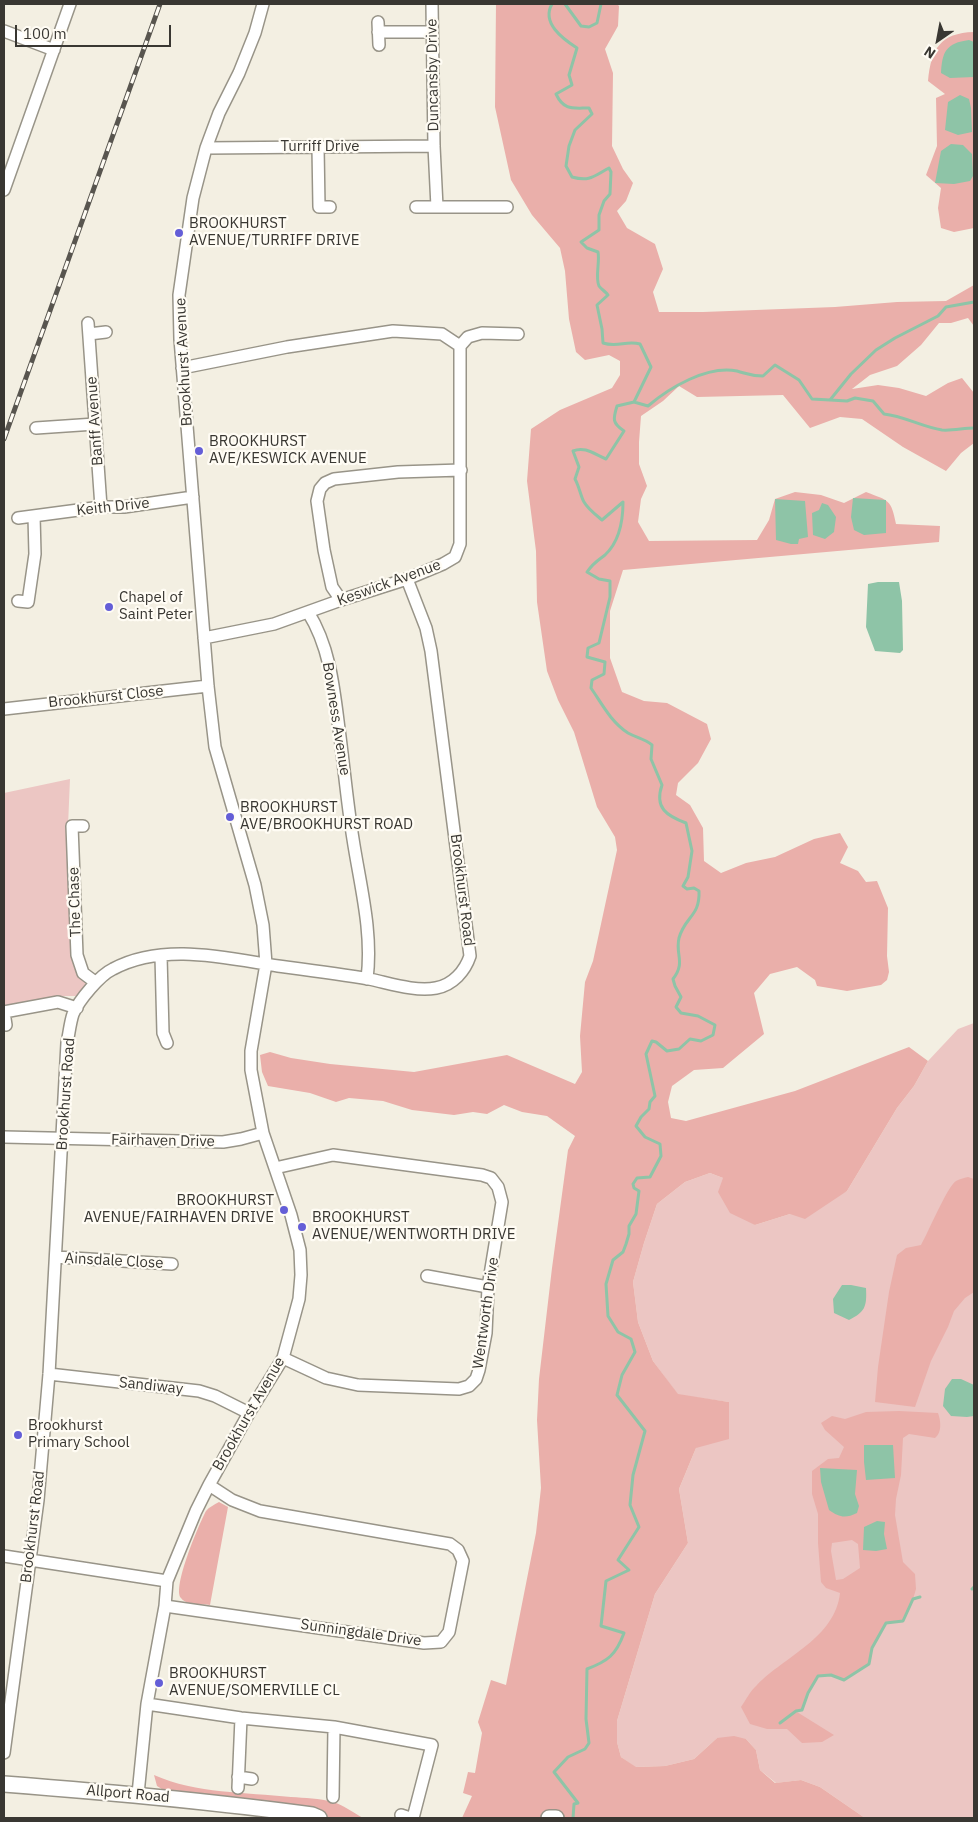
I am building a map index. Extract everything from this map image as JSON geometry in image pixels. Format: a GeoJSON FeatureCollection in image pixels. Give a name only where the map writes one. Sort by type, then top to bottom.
{"type":"FeatureCollection","features":[{"type":"Feature","properties":{"kind":"street"},"geometry":{"type":"LineString","coordinates":[[4,190],[70,4]]}},
{"type":"Feature","properties":{"kind":"street","name":"Brookhurst Avenue"},"geometry":{"type":"LineString","coordinates":[[138,1794],[147,1704],[168,1581],[196,1511],[209,1485],[249,1413],[283,1358],[299,1299],[301,1275],[300,1250],[291,1215],[263,1133],[251,1070],[251,1051],[266,964],[263,925],[255,885],[215,747],[192,497],[182,368],[179,295],[193,198],[206,148],[219,113],[255,33],[263,4]]}},
{"type":"Feature","properties":{"kind":"street","name":"Duncansby Drive"},"geometry":{"type":"LineString","coordinates":[[432,4],[437,207]]}},
{"type":"Feature","properties":{"kind":"street"},"geometry":{"type":"LineString","coordinates":[[379,44],[378,27],[432,32]]}},
{"type":"Feature","properties":{"kind":"street"},"geometry":{"type":"LineString","coordinates":[[4,31],[54,50]]}},
{"type":"Feature","properties":{"kind":"street","name":"Turriff Drive"},"geometry":{"type":"LineString","coordinates":[[206,148],[434,146]]}},
{"type":"Feature","properties":{"kind":"street"},"geometry":{"type":"LineString","coordinates":[[318,147],[319,207]]}},
{"type":"Feature","properties":{"kind":"street"},"geometry":{"type":"LineString","coordinates":[[416,207],[506,207]]}},
{"type":"Feature","properties":{"kind":"street","name":"Banff Avenue"},"geometry":{"type":"LineString","coordinates":[[101,507],[89,328],[106,332]]}},
{"type":"Feature","properties":{"kind":"street"},"geometry":{"type":"LineString","coordinates":[[182,368],[296,345],[393,331],[442,334],[460,346],[468,337],[482,333],[518,334]]}},
{"type":"Feature","properties":{"kind":"street","name":"Keswick Avenue"},"geometry":{"type":"LineString","coordinates":[[204,638],[274,624],[407,578],[443,564],[455,557],[460,544],[460,346]]}},
{"type":"Feature","properties":{"kind":"street"},"geometry":{"type":"LineString","coordinates":[[36,428],[95,424]]}},
{"type":"Feature","properties":{"kind":"street"},"geometry":{"type":"LineString","coordinates":[[341,600],[332,587],[324,550],[317,501],[320,489],[325,483],[334,479],[398,472],[460,470]]}},
{"type":"Feature","properties":{"kind":"street","name":"Keith Drive"},"geometry":{"type":"LineString","coordinates":[[18,518],[101,507],[124,507],[192,497]]}},
{"type":"Feature","properties":{"kind":"street"},"geometry":{"type":"LineString","coordinates":[[18,601],[28,602],[35,554],[34,516]]}},
{"type":"Feature","properties":{"kind":"street","name":"Brookhurst Road"},"geometry":{"type":"LineString","coordinates":[[4,1753],[38,1500],[49,1374],[67,1044],[74,1013],[95,982],[112,969],[136,960],[161,956],[219,957],[417,988],[435,989],[447,985],[456,978],[463,970],[470,956],[431,651],[426,628],[407,578]]}},
{"type":"Feature","properties":{"kind":"street","name":"Bowness Avenue"},"geometry":{"type":"LineString","coordinates":[[308,612],[318,628],[333,679],[353,838],[368,929],[368,979]]}},
{"type":"Feature","properties":{"kind":"street","name":"Brookhurst Close"},"geometry":{"type":"LineString","coordinates":[[4,709],[208,686]]}},
{"type":"Feature","properties":{"kind":"street","name":"The Chase"},"geometry":{"type":"LineString","coordinates":[[83,826],[72,826],[77,955],[84,973],[95,982]]}},
{"type":"Feature","properties":{"kind":"street"},"geometry":{"type":"LineString","coordinates":[[161,956],[161,1038]]}},
{"type":"Feature","properties":{"kind":"street"},"geometry":{"type":"LineString","coordinates":[[6,1025],[4,1012],[58,1002],[77,1008]]}},
{"type":"Feature","properties":{"kind":"street","name":"Fairhaven Drive"},"geometry":{"type":"LineString","coordinates":[[4,1137],[223,1142],[263,1133]]}},
{"type":"Feature","properties":{"kind":"street","name":"Wentworth Drive"},"geometry":{"type":"LineString","coordinates":[[275,1168],[333,1155],[482,1175],[491,1178],[498,1187],[502,1202],[488,1287],[486,1333],[480,1370],[476,1379],[469,1386],[459,1390],[358,1385],[326,1378],[283,1358]]}},
{"type":"Feature","properties":{"kind":"street","name":"Ainsdale Close"},"geometry":{"type":"LineString","coordinates":[[56,1257],[172,1264]]}},
{"type":"Feature","properties":{"kind":"street"},"geometry":{"type":"LineString","coordinates":[[427,1276],[488,1287]]}},
{"type":"Feature","properties":{"kind":"street","name":"Sandiway"},"geometry":{"type":"LineString","coordinates":[[49,1374],[199,1391],[215,1396],[249,1413]]}},
{"type":"Feature","properties":{"kind":"street","name":"Sunningdale Drive"},"geometry":{"type":"LineString","coordinates":[[165,1606],[424,1643],[441,1642],[449,1632],[463,1561],[458,1550],[450,1544],[260,1511],[232,1500],[209,1485]]}},
{"type":"Feature","properties":{"kind":"street"},"geometry":{"type":"LineString","coordinates":[[4,1556],[168,1581]]}},
{"type":"Feature","properties":{"kind":"street"},"geometry":{"type":"LineString","coordinates":[[147,1704],[241,1718],[334,1727],[432,1745],[408,1817]]}},
{"type":"Feature","properties":{"kind":"street"},"geometry":{"type":"LineString","coordinates":[[241,1718],[238,1782],[252,1779]]}},
{"type":"Feature","properties":{"kind":"street"},"geometry":{"type":"LineString","coordinates":[[333,1797],[334,1727]]}},
{"type":"Feature","properties":{"kind":"street","name":"Allport Road"},"geometry":{"type":"LineString","coordinates":[[4,1784],[138,1794],[251,1812],[312,1815],[319,1818]]}},
{"type":"Feature","properties":{"kind":"street"},"geometry":{"type":"LineString","coordinates":[[549,1818],[556,1818]]}},
{"type":"Feature","properties":{"kind":"shaded area"},"geometry":{"type":"Polygon","coordinates":[[[496,4],[617,4],[619,6],[618,26],[605,49],[613,73],[612,146],[623,169],[633,183],[626,201],[617,211],[627,228],[655,244],[663,269],[653,292],[659,312],[835,307],[897,302],[946,301],[974,285],[974,326],[968,318],[951,323],[939,323],[921,345],[897,366],[870,375],[852,389],[878,385],[899,388],[926,396],[948,383],[962,378],[974,393],[974,443],[961,453],[946,471],[903,447],[862,419],[840,417],[810,428],[783,395],[697,397],[679,386],[663,401],[641,416],[639,464],[647,486],[641,499],[638,522],[649,541],[757,540],[769,520],[775,499],[795,492],[821,495],[844,503],[866,492],[888,502],[896,524],[940,526],[939,542],[623,570],[610,611],[610,658],[622,692],[644,701],[667,703],[707,724],[711,739],[698,763],[678,783],[676,795],[690,805],[703,828],[704,861],[721,873],[746,863],[775,857],[814,839],[840,833],[848,847],[840,863],[858,871],[866,882],[877,881],[888,908],[887,956],[889,972],[887,980],[881,985],[847,991],[817,986],[815,980],[797,967],[770,974],[754,993],[764,1034],[723,1068],[694,1070],[672,1086],[668,1102],[671,1118],[686,1121],[795,1091],[909,1047],[928,1061],[847,1191],[805,1219],[790,1214],[755,1225],[730,1213],[718,1192],[723,1178],[710,1173],[685,1182],[657,1204],[633,1282],[638,1322],[653,1361],[678,1394],[729,1402],[729,1439],[696,1448],[679,1489],[688,1543],[655,1594],[617,1721],[617,1742],[621,1757],[636,1767],[665,1766],[694,1759],[717,1738],[734,1736],[746,1739],[756,1750],[760,1770],[775,1783],[801,1780],[820,1787],[865,1818],[462,1818],[472,1796],[463,1793],[468,1772],[475,1773],[482,1733],[478,1722],[491,1680],[506,1685],[536,1533],[541,1488],[537,1420],[539,1379],[568,1150],[575,1136],[547,1116],[522,1112],[504,1105],[487,1114],[473,1112],[454,1115],[412,1110],[383,1101],[349,1098],[336,1102],[310,1093],[268,1086],[262,1072],[260,1055],[270,1052],[291,1058],[330,1064],[414,1072],[507,1055],[575,1084],[582,1072],[580,1036],[585,982],[593,961],[617,850],[615,837],[597,807],[574,732],[558,700],[547,671],[537,602],[536,551],[527,481],[531,429],[560,410],[612,388],[620,375],[620,361],[609,355],[585,360],[576,352],[569,319],[565,271],[560,248],[532,215],[511,180],[495,107],[496,4]]]}},
{"type":"Feature","properties":{"kind":"shaded area"},"geometry":{"type":"Polygon","coordinates":[[[974,32],[974,228],[954,232],[941,228],[938,208],[941,188],[926,175],[937,146],[936,98],[945,94],[928,81],[929,70],[939,45],[953,36],[974,32]]]}},
{"type":"Feature","properties":{"kind":"shaded area"},"geometry":{"type":"Polygon","coordinates":[[[969,40],[974,42],[974,77],[950,78],[941,73],[944,54],[950,46],[969,40]]]}},
{"type":"Feature","properties":{"kind":"shaded area"},"geometry":{"type":"Polygon","coordinates":[[[960,95],[969,99],[972,132],[958,135],[945,130],[948,102],[960,95]]]}},
{"type":"Feature","properties":{"kind":"shaded area"},"geometry":{"type":"Polygon","coordinates":[[[951,144],[963,145],[972,154],[973,176],[970,181],[954,184],[935,183],[941,151],[951,144]]]}},
{"type":"Feature","properties":{"kind":"shaded area"},"geometry":{"type":"Polygon","coordinates":[[[853,498],[886,500],[886,533],[864,535],[854,530],[851,517],[853,498]]]}},
{"type":"Feature","properties":{"kind":"shaded area"},"geometry":{"type":"Polygon","coordinates":[[[775,499],[805,501],[808,537],[799,539],[798,544],[776,540],[775,499]]]}},
{"type":"Feature","properties":{"kind":"shaded area"},"geometry":{"type":"Polygon","coordinates":[[[822,503],[828,505],[836,517],[834,532],[825,539],[813,535],[812,513],[819,510],[822,503]]]}},
{"type":"Feature","properties":{"kind":"shaded area"},"geometry":{"type":"Polygon","coordinates":[[[899,582],[902,601],[903,650],[900,653],[875,651],[866,627],[868,584],[899,582]]]}},
{"type":"Feature","properties":{"kind":"shaded area"},"geometry":{"type":"Polygon","coordinates":[[[70,779],[68,826],[77,970],[86,983],[78,996],[55,996],[4,1007],[4,793],[70,779]]]}},
{"type":"Feature","properties":{"kind":"shaded area"},"geometry":{"type":"Polygon","coordinates":[[[974,1023],[974,1818],[865,1818],[820,1787],[801,1780],[776,1783],[760,1770],[756,1750],[746,1739],[717,1738],[694,1759],[665,1766],[635,1767],[621,1757],[617,1742],[617,1721],[655,1594],[688,1543],[679,1489],[696,1448],[729,1402],[678,1395],[653,1361],[638,1322],[633,1282],[657,1204],[685,1182],[710,1173],[723,1178],[755,1225],[790,1214],[847,1191],[928,1061],[958,1029],[974,1023]]]}},
{"type":"Feature","properties":{"kind":"shaded area"},"geometry":{"type":"Polygon","coordinates":[[[968,1177],[974,1179],[974,1292],[965,1298],[954,1311],[931,1361],[915,1407],[875,1402],[889,1292],[897,1255],[906,1248],[921,1245],[952,1185],[957,1180],[968,1177]]]}},
{"type":"Feature","properties":{"kind":"shaded area"},"geometry":{"type":"Polygon","coordinates":[[[842,1285],[866,1288],[864,1308],[859,1314],[849,1320],[834,1313],[833,1299],[842,1285]]]}},
{"type":"Feature","properties":{"kind":"shaded area"},"geometry":{"type":"Polygon","coordinates":[[[952,1379],[961,1379],[974,1385],[974,1416],[951,1416],[943,1406],[945,1389],[952,1379]]]}},
{"type":"Feature","properties":{"kind":"shaded area"},"geometry":{"type":"Polygon","coordinates":[[[866,1412],[938,1413],[939,1416],[940,1430],[935,1438],[909,1434],[903,1438],[901,1475],[895,1515],[903,1562],[915,1574],[916,1589],[911,1606],[903,1621],[886,1623],[872,1648],[869,1664],[844,1680],[831,1675],[818,1677],[808,1693],[802,1710],[797,1712],[834,1735],[822,1742],[802,1743],[787,1729],[767,1729],[750,1724],[741,1707],[757,1685],[819,1634],[829,1622],[836,1609],[840,1593],[826,1588],[821,1582],[818,1514],[812,1494],[812,1471],[828,1459],[839,1458],[844,1447],[825,1430],[821,1423],[832,1416],[845,1419],[866,1412]],[[852,1540],[832,1543],[831,1551],[836,1580],[843,1579],[860,1568],[858,1544],[852,1540]]]}},
{"type":"Feature","properties":{"kind":"shaded area"},"geometry":{"type":"Polygon","coordinates":[[[864,1445],[893,1445],[895,1478],[866,1480],[864,1445]]]}},
{"type":"Feature","properties":{"kind":"shaded area"},"geometry":{"type":"Polygon","coordinates":[[[820,1468],[857,1470],[855,1494],[859,1506],[857,1513],[842,1516],[829,1510],[821,1482],[820,1468]]]}},
{"type":"Feature","properties":{"kind":"shaded area"},"geometry":{"type":"Polygon","coordinates":[[[219,1502],[228,1507],[210,1605],[190,1603],[181,1598],[179,1592],[183,1570],[206,1511],[219,1502]]]}},
{"type":"Feature","properties":{"kind":"shaded area"},"geometry":{"type":"Polygon","coordinates":[[[877,1521],[885,1522],[884,1534],[887,1549],[876,1551],[863,1550],[864,1527],[877,1521]]]}},
{"type":"Feature","properties":{"kind":"shaded area"},"geometry":{"type":"Polygon","coordinates":[[[154,1775],[187,1786],[204,1789],[312,1798],[333,1802],[363,1818],[330,1818],[312,1809],[168,1793],[157,1786],[154,1775]]]}},
{"type":"Feature","properties":{"kind":"waterway"},"geometry":{"type":"LineString","coordinates":[[552,4],[549,11],[551,24],[560,35],[577,48],[569,75],[572,85],[556,94],[566,106],[589,108],[592,114],[575,130],[569,146],[566,166],[572,177],[583,179],[592,177],[609,168],[611,172],[610,194],[604,201],[599,215],[599,230],[581,242],[587,248],[598,252],[598,282],[599,286],[608,295],[597,305],[603,343],[613,345],[640,344],[651,367],[634,402],[617,406],[614,420],[617,426],[624,431],[606,459],[582,449],[573,451],[579,467],[575,479],[586,505],[602,520],[623,502],[621,523],[614,544],[587,572],[599,579],[610,581],[610,597],[599,643],[588,648],[587,657],[605,662],[604,674],[592,680],[591,688],[607,712],[622,729],[652,745],[651,759],[662,785],[660,793],[661,805],[668,814],[686,823],[692,851],[688,877],[683,886],[687,889],[694,888],[699,891],[699,900],[695,911],[679,938],[680,963],[673,979],[681,997],[676,1007],[681,1013],[698,1016],[715,1025],[713,1035],[701,1041],[690,1039],[679,1049],[667,1051],[652,1041],[646,1054],[655,1096],[650,1102],[649,1109],[636,1126],[645,1137],[660,1144],[661,1156],[650,1177],[637,1178],[633,1184],[634,1188],[639,1191],[636,1214],[629,1226],[629,1234],[623,1252],[613,1260],[606,1284],[608,1316],[618,1332],[631,1339],[635,1352],[622,1375],[617,1395],[645,1431],[633,1475],[630,1505],[639,1527],[618,1560],[629,1570],[606,1581],[601,1626],[624,1633],[618,1647],[606,1660],[587,1669],[586,1719],[589,1743],[585,1749],[568,1757],[554,1772],[578,1803],[574,1804],[573,1818]]}},
{"type":"Feature","properties":{"kind":"waterway"},"geometry":{"type":"LineString","coordinates":[[565,4],[581,26],[589,27],[597,23],[601,4]]}},
{"type":"Feature","properties":{"kind":"waterway"},"geometry":{"type":"LineString","coordinates":[[974,302],[946,307],[938,316],[876,350],[851,374],[830,400],[847,401],[855,398],[873,401],[884,414],[942,430],[974,428]]}},
{"type":"Feature","properties":{"kind":"waterway"},"geometry":{"type":"LineString","coordinates":[[634,402],[648,406],[677,385],[713,371],[737,371],[763,376],[775,365],[799,380],[812,399],[830,400]]}},
{"type":"Feature","properties":{"kind":"waterway"},"geometry":{"type":"LineString","coordinates":[[780,1723],[796,1711],[802,1710],[808,1693],[818,1676],[831,1675],[844,1680],[869,1664],[872,1648],[886,1623],[903,1621],[913,1599],[920,1597]]}},
{"type":"Feature","properties":{"kind":"railway"},"geometry":{"type":"LineString","coordinates":[[4,439],[160,4]]}},
{"type":"Feature","properties":{"kind":"place","name":"BROOKHURST AVENUE/TURRIFF DRIVE"},"geometry":{"type":"Point","coordinates":[179,233]}},
{"type":"Feature","properties":{"kind":"place","name":"BROOKHURST AVE/KESWICK AVENUE"},"geometry":{"type":"Point","coordinates":[199,451]}},
{"type":"Feature","properties":{"kind":"place","name":"Chapel of Saint Peter"},"geometry":{"type":"Point","coordinates":[109,607]}},
{"type":"Feature","properties":{"kind":"place","name":"BROOKHURST AVE/BROOKHURST ROAD"},"geometry":{"type":"Point","coordinates":[230,817]}},
{"type":"Feature","properties":{"kind":"place","name":"BROOKHURST AVENUE/FAIRHAVEN DRIVE"},"geometry":{"type":"Point","coordinates":[284,1210]}},
{"type":"Feature","properties":{"kind":"place","name":"BROOKHURST AVENUE/WENTWORTH DRIVE"},"geometry":{"type":"Point","coordinates":[302,1227]}},
{"type":"Feature","properties":{"kind":"place","name":"Brookhurst Primary School"},"geometry":{"type":"Point","coordinates":[18,1435]}},
{"type":"Feature","properties":{"kind":"place","name":"BROOKHURST AVENUE/SOMERVILLE CL"},"geometry":{"type":"Point","coordinates":[159,1683]}}]}
